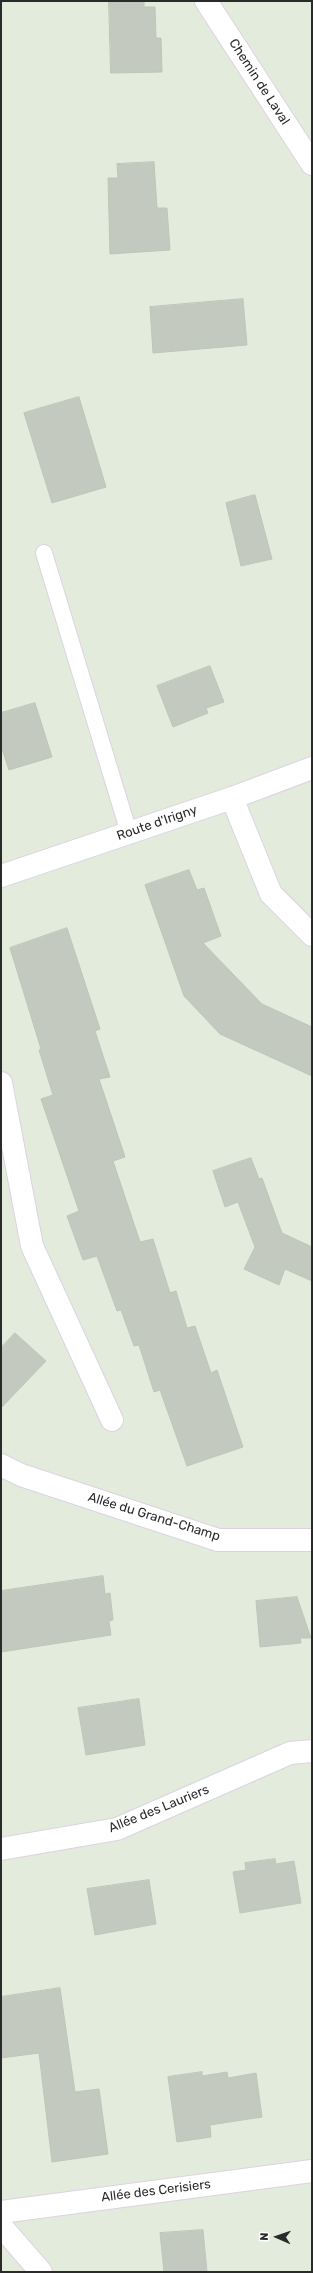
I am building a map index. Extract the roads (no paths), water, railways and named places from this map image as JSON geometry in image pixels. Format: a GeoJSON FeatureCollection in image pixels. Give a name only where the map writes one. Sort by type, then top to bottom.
{"type":"FeatureCollection","features":[{"type":"Feature","properties":{"kind":"street","name":"Chemin de Laval"},"geometry":{"type":"LineString","coordinates":[[206,1],[312,164]]}},
{"type":"Feature","properties":{"kind":"street","name":"Route d'Irigny"},"geometry":{"type":"LineString","coordinates":[[1,876],[232,798],[312,768]]}},
{"type":"Feature","properties":{"kind":"street"},"geometry":{"type":"LineString","coordinates":[[232,798],[272,894],[312,935]]}},
{"type":"Feature","properties":{"kind":"street"},"geometry":{"type":"LineString","coordinates":[[1,1083],[32,1246],[112,1420]]}},
{"type":"Feature","properties":{"kind":"street","name":"Allée du Grand-Champ"},"geometry":{"type":"LineString","coordinates":[[1,1465],[21,1475],[218,1540],[312,1540]]}},
{"type":"Feature","properties":{"kind":"street","name":"Allée des Lauriers"},"geometry":{"type":"LineString","coordinates":[[1,1849],[117,1829],[290,1753],[312,1751]]}},
{"type":"Feature","properties":{"kind":"street","name":"Allée des Cerisiers"},"geometry":{"type":"LineString","coordinates":[[1,2212],[312,2171]]}},
{"type":"Feature","properties":{"kind":"street"},"geometry":{"type":"LineString","coordinates":[[1,2226],[41,2272]]}},
{"type":"Feature","properties":{"kind":"lane"},"geometry":{"type":"LineString","coordinates":[[44,553],[130,832]]}}]}
